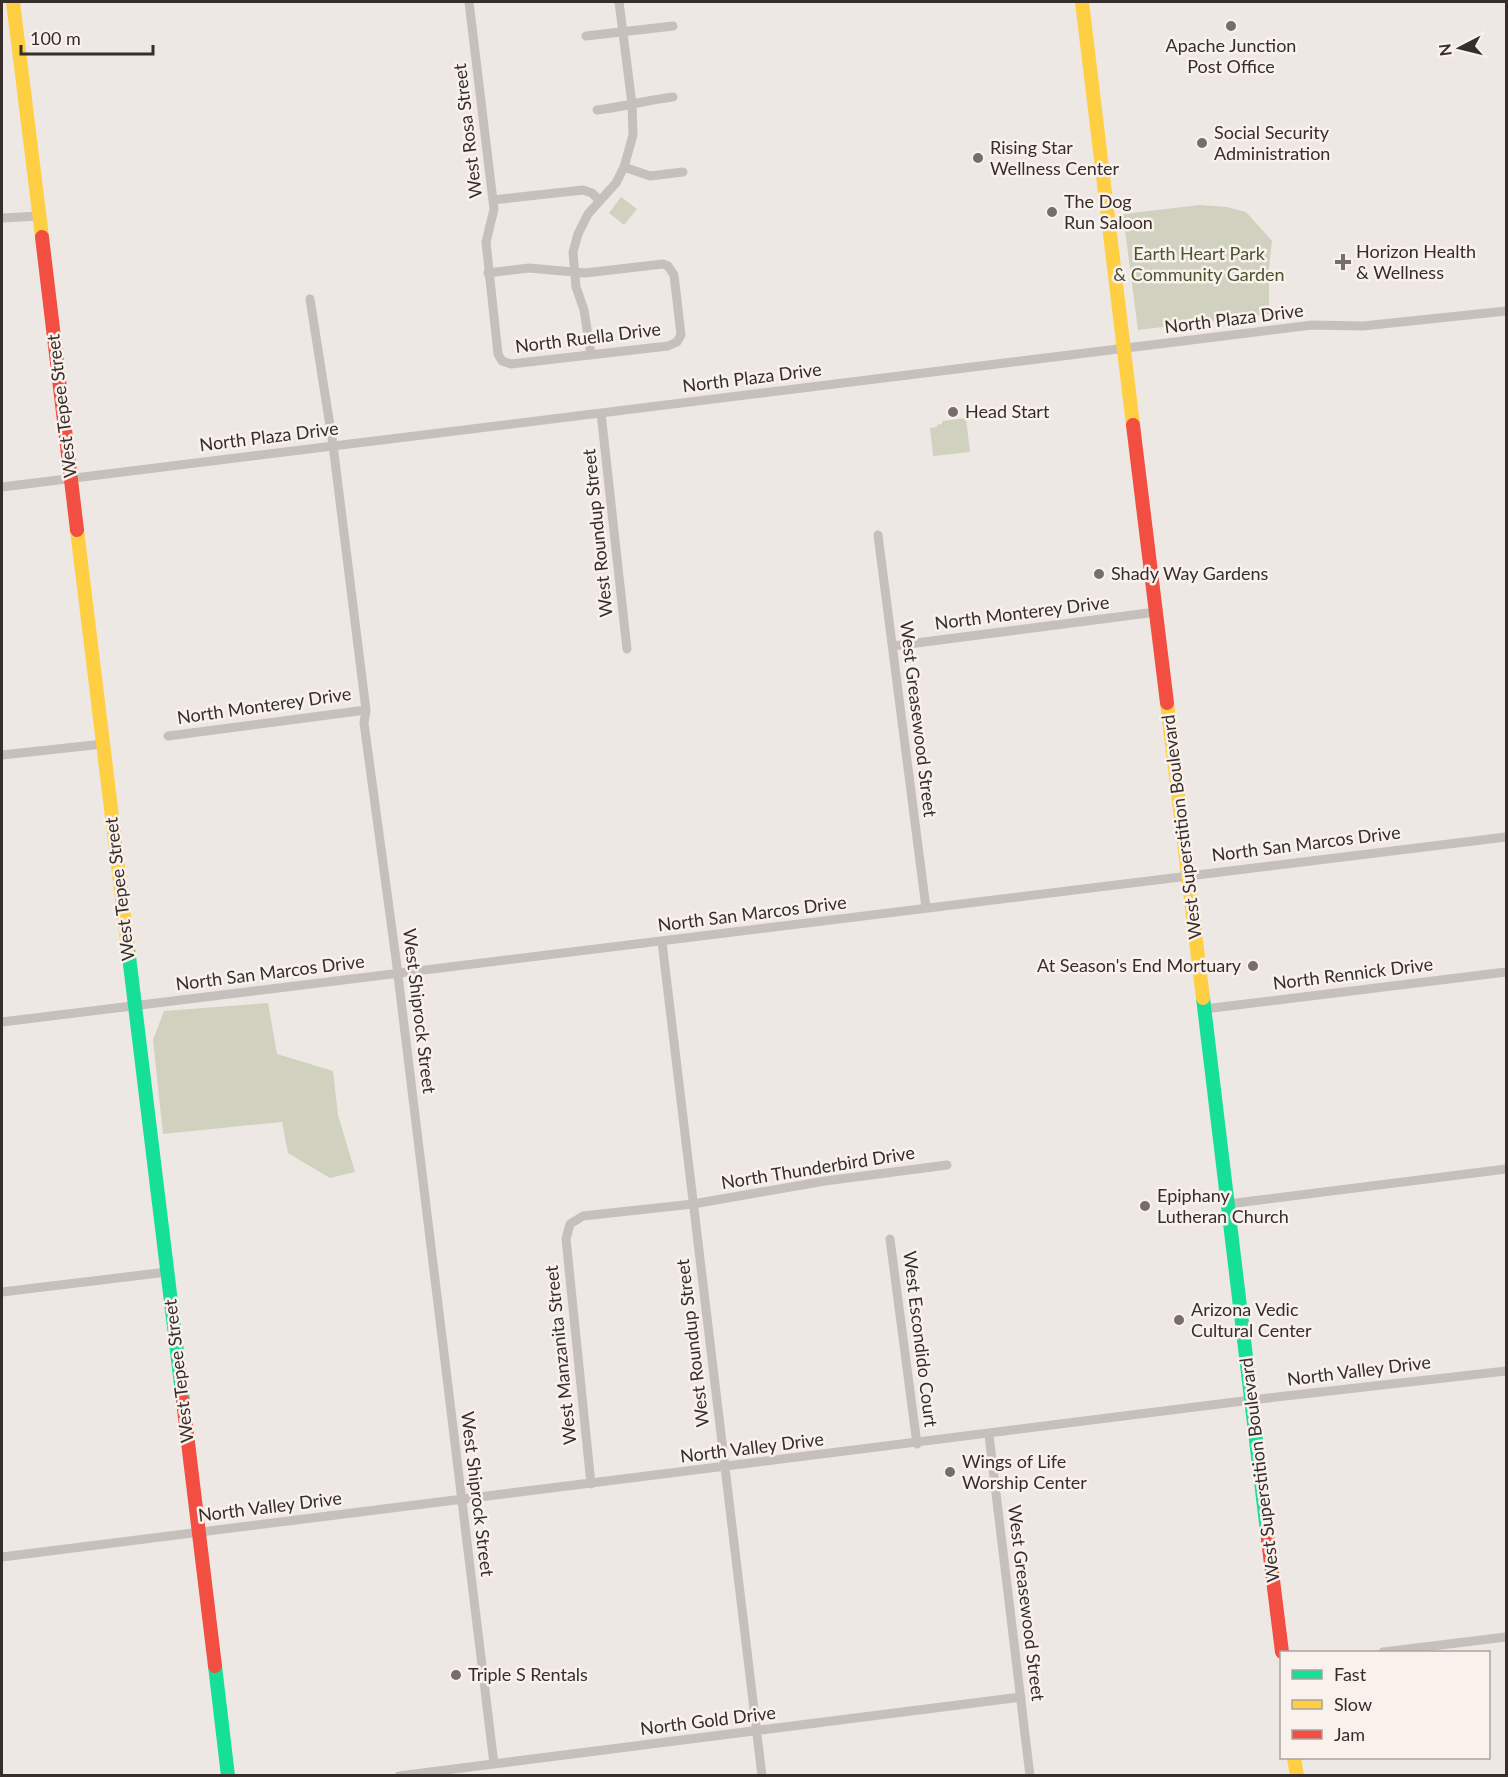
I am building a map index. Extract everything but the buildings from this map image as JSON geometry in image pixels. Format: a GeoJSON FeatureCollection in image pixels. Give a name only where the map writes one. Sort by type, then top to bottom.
{"type":"FeatureCollection","features":[{"type":"Feature","properties":{"kind":"street","name":"West Tepee Street"},"geometry":{"type":"LineString","coordinates":[[13,2],[228,1776]]}},
{"type":"Feature","properties":{"kind":"street","name":"West Rosa Street"},"geometry":{"type":"LineString","coordinates":[[469,2],[494,209],[486,242],[498,354],[502,361]]}},
{"type":"Feature","properties":{"kind":"street"},"geometry":{"type":"LineString","coordinates":[[591,355],[584,310],[576,287],[573,252],[578,234],[588,214],[616,183],[624,167],[633,135],[632,104],[619,2]]}},
{"type":"Feature","properties":{"kind":"street","name":"West Superstition Boulevard"},"geometry":{"type":"LineString","coordinates":[[1082,2],[1282,1651]]}},
{"type":"Feature","properties":{"kind":"street"},"geometry":{"type":"LineString","coordinates":[[586,36],[673,27]]}},
{"type":"Feature","properties":{"kind":"street"},"geometry":{"type":"LineString","coordinates":[[597,110],[673,97]]}},
{"type":"Feature","properties":{"kind":"street"},"geometry":{"type":"LineString","coordinates":[[624,167],[650,176],[683,172]]}},
{"type":"Feature","properties":{"kind":"street"},"geometry":{"type":"LineString","coordinates":[[493,200],[583,190],[592,193],[599,200]]}},
{"type":"Feature","properties":{"kind":"street"},"geometry":{"type":"LineString","coordinates":[[2,218],[39,216]]}},
{"type":"Feature","properties":{"kind":"street","name":"North Ruella Drive"},"geometry":{"type":"LineString","coordinates":[[502,361],[511,364],[668,346],[677,342],[681,335],[680,325],[674,275],[668,266],[658,264],[585,273],[574,272]]}},
{"type":"Feature","properties":{"kind":"street"},"geometry":{"type":"LineString","coordinates":[[488,273],[529,268],[574,272]]}},
{"type":"Feature","properties":{"kind":"street","name":"West Shiprock Street"},"geometry":{"type":"LineString","coordinates":[[310,299],[333,445],[366,710],[364,723],[398,974],[494,1764]]}},
{"type":"Feature","properties":{"kind":"street","name":"North Plaza Drive"},"geometry":{"type":"LineString","coordinates":[[2,487],[1312,325],[1370,326],[1506,311]]}},
{"type":"Feature","properties":{"kind":"street","name":"West Roundup Street"},"geometry":{"type":"LineString","coordinates":[[601,413],[627,649]]}},
{"type":"Feature","properties":{"kind":"street","name":"West Greasewood Street"},"geometry":{"type":"LineString","coordinates":[[878,535],[926,908]]}},
{"type":"Feature","properties":{"kind":"street","name":"North Monterey Drive"},"geometry":{"type":"LineString","coordinates":[[893,646],[1156,612]]}},
{"type":"Feature","properties":{"kind":"street","name":"North Monterey Drive"},"geometry":{"type":"LineString","coordinates":[[168,736],[366,710]]}},
{"type":"Feature","properties":{"kind":"street"},"geometry":{"type":"LineString","coordinates":[[2,755],[103,744]]}},
{"type":"Feature","properties":{"kind":"street","name":"North San Marcos Drive"},"geometry":{"type":"LineString","coordinates":[[2,1022],[1506,837]]}},
{"type":"Feature","properties":{"kind":"street","name":"West Roundup Street"},"geometry":{"type":"LineString","coordinates":[[662,942],[762,1776]]}},
{"type":"Feature","properties":{"kind":"street","name":"North Rennick Drive"},"geometry":{"type":"LineString","coordinates":[[1204,1009],[1506,972]]}},
{"type":"Feature","properties":{"kind":"street","name":"North Thunderbird Drive"},"geometry":{"type":"LineString","coordinates":[[570,1224],[583,1216],[693,1204],[825,1181],[947,1165]]}},
{"type":"Feature","properties":{"kind":"street"},"geometry":{"type":"LineString","coordinates":[[1228,1204],[1506,1169]]}},
{"type":"Feature","properties":{"kind":"street","name":"West Manzanita Street"},"geometry":{"type":"LineString","coordinates":[[570,1224],[566,1239],[591,1484]]}},
{"type":"Feature","properties":{"kind":"street","name":"West Escondido Court"},"geometry":{"type":"LineString","coordinates":[[890,1239],[917,1444]]}},
{"type":"Feature","properties":{"kind":"street"},"geometry":{"type":"LineString","coordinates":[[2,1292],[167,1272]]}},
{"type":"Feature","properties":{"kind":"street","name":"North Valley Drive"},"geometry":{"type":"LineString","coordinates":[[2,1557],[989,1435],[1251,1400],[1506,1371]]}},
{"type":"Feature","properties":{"kind":"street","name":"West Greasewood Street"},"geometry":{"type":"LineString","coordinates":[[989,1435],[1030,1776]]}},
{"type":"Feature","properties":{"kind":"street"},"geometry":{"type":"LineString","coordinates":[[1398,1651],[1506,1637]]}},
{"type":"Feature","properties":{"kind":"street","name":"North Gold Drive"},"geometry":{"type":"LineString","coordinates":[[399,1776],[1021,1697]]}},
{"type":"Feature","properties":{"kind":"street"},"geometry":{"type":"LineString","coordinates":[[1294,1759],[1297,1776]]}},
{"type":"Feature","properties":{"kind":"green space"},"geometry":{"type":"Polygon","coordinates":[[[621,197],[637,209],[624,225],[609,213],[621,197]]]}},
{"type":"Feature","properties":{"kind":"green space","name":"Earth Heart Park & Community Garden"},"geometry":{"type":"Polygon","coordinates":[[[1200,205],[1227,207],[1246,212],[1272,241],[1269,267],[1269,314],[1138,330],[1123,214],[1200,205]]]}},
{"type":"Feature","properties":{"kind":"green space"},"geometry":{"type":"Polygon","coordinates":[[[966,418],[970,452],[933,456],[930,428],[937,427],[942,424],[942,421],[966,418]]]}},
{"type":"Feature","properties":{"kind":"green space"},"geometry":{"type":"Polygon","coordinates":[[[268,1003],[277,1054],[333,1071],[338,1115],[355,1172],[330,1178],[288,1153],[282,1122],[163,1134],[153,1040],[164,1011],[268,1003]]]}},
{"type":"Feature","properties":{"kind":"traffic: fast"},"geometry":{"type":"LineString","coordinates":[[128,948],[183,1401]]}},
{"type":"Feature","properties":{"kind":"traffic: fast"},"geometry":{"type":"LineString","coordinates":[[1203,998],[1268,1540]]}},
{"type":"Feature","properties":{"kind":"traffic: fast"},"geometry":{"type":"LineString","coordinates":[[215,1666],[228,1776]]}},
{"type":"Feature","properties":{"kind":"traffic: slow"},"geometry":{"type":"LineString","coordinates":[[13,2],[42,237]]}},
{"type":"Feature","properties":{"kind":"traffic: slow"},"geometry":{"type":"LineString","coordinates":[[1082,2],[1133,425]]}},
{"type":"Feature","properties":{"kind":"traffic: slow"},"geometry":{"type":"LineString","coordinates":[[77,530],[128,948]]}},
{"type":"Feature","properties":{"kind":"traffic: slow"},"geometry":{"type":"LineString","coordinates":[[1167,703],[1203,998]]}},
{"type":"Feature","properties":{"kind":"traffic: slow"},"geometry":{"type":"LineString","coordinates":[[1294,1759],[1297,1776]]}},
{"type":"Feature","properties":{"kind":"traffic: jam"},"geometry":{"type":"LineString","coordinates":[[42,237],[77,530]]}},
{"type":"Feature","properties":{"kind":"traffic: jam"},"geometry":{"type":"LineString","coordinates":[[1133,425],[1167,703]]}},
{"type":"Feature","properties":{"kind":"traffic: jam"},"geometry":{"type":"LineString","coordinates":[[183,1401],[215,1666]]}},
{"type":"Feature","properties":{"kind":"traffic: jam"},"geometry":{"type":"LineString","coordinates":[[1268,1540],[1282,1651]]}},
{"type":"Feature","properties":{"kind":"place","name":"Apache Junction Post Office"},"geometry":{"type":"Point","coordinates":[1231,26]}},
{"type":"Feature","properties":{"kind":"place","name":"Social Security Administration"},"geometry":{"type":"Point","coordinates":[1202,143]}},
{"type":"Feature","properties":{"kind":"place","name":"Rising Star Wellness Center"},"geometry":{"type":"Point","coordinates":[978,158]}},
{"type":"Feature","properties":{"kind":"place","name":"The Dog Run Saloon"},"geometry":{"type":"Point","coordinates":[1052,212]}},
{"type":"Feature","properties":{"kind":"place","name":"Horizon Health & Wellness"},"geometry":{"type":"Point","coordinates":[1343,262]}},
{"type":"Feature","properties":{"kind":"place","name":"Head Start"},"geometry":{"type":"Point","coordinates":[953,412]}},
{"type":"Feature","properties":{"kind":"place","name":"Shady Way Gardens"},"geometry":{"type":"Point","coordinates":[1099,574]}},
{"type":"Feature","properties":{"kind":"place","name":"At Season's End Mortuary"},"geometry":{"type":"Point","coordinates":[1253,966]}},
{"type":"Feature","properties":{"kind":"place","name":"Epiphany Lutheran Church"},"geometry":{"type":"Point","coordinates":[1145,1206]}},
{"type":"Feature","properties":{"kind":"place","name":"Arizona Vedic Cultural Center"},"geometry":{"type":"Point","coordinates":[1179,1320]}},
{"type":"Feature","properties":{"kind":"place","name":"Wings of Life Worship Center"},"geometry":{"type":"Point","coordinates":[950,1472]}},
{"type":"Feature","properties":{"kind":"place","name":"Triple S Rentals"},"geometry":{"type":"Point","coordinates":[456,1675]}}]}
